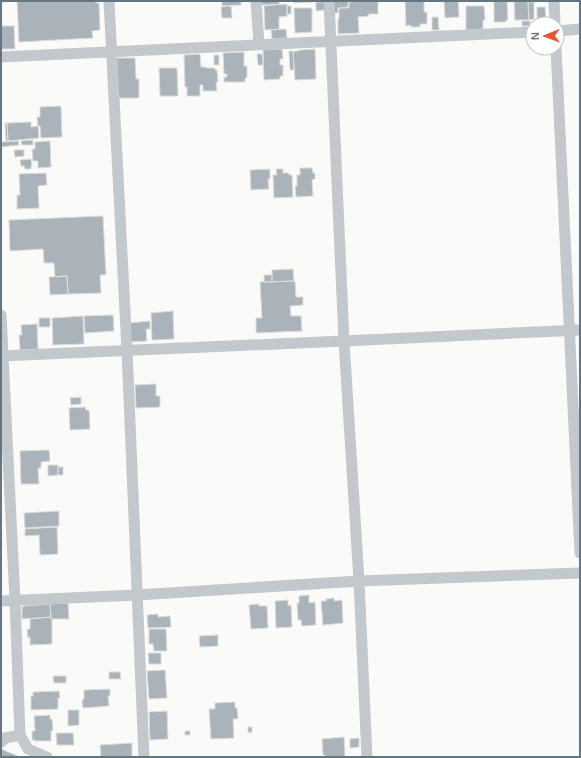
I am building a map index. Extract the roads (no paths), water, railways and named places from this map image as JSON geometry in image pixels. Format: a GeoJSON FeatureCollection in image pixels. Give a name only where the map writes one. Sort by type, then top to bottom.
{"type":"FeatureCollection","features":[{"type":"Feature","properties":{"kind":"street"},"geometry":{"type":"LineString","coordinates":[[109,1],[127,350],[144,757]]}},
{"type":"Feature","properties":{"kind":"street"},"geometry":{"type":"LineString","coordinates":[[256,1],[258,44]]}},
{"type":"Feature","properties":{"kind":"street"},"geometry":{"type":"LineString","coordinates":[[329,1],[344,341],[367,757]]}},
{"type":"Feature","properties":{"kind":"street"},"geometry":{"type":"LineString","coordinates":[[554,1],[555,16]]}},
{"type":"Feature","properties":{"kind":"street"},"geometry":{"type":"LineString","coordinates":[[565,30],[580,29]]}},
{"type":"Feature","properties":{"kind":"street"},"geometry":{"type":"LineString","coordinates":[[1,57],[525,32]]}},
{"type":"Feature","properties":{"kind":"street"},"geometry":{"type":"LineString","coordinates":[[557,56],[575,330],[580,553]]}},
{"type":"Feature","properties":{"kind":"street"},"geometry":{"type":"LineString","coordinates":[[1,315],[20,735],[28,749],[47,757]]}},
{"type":"Feature","properties":{"kind":"street"},"geometry":{"type":"LineString","coordinates":[[2,356],[575,330]]}},
{"type":"Feature","properties":{"kind":"street"},"geometry":{"type":"LineString","coordinates":[[1,601],[358,581],[580,573]]}},
{"type":"Feature","properties":{"kind":"street"},"geometry":{"type":"LineString","coordinates":[[1,742],[5,738],[20,735]]}}]}
